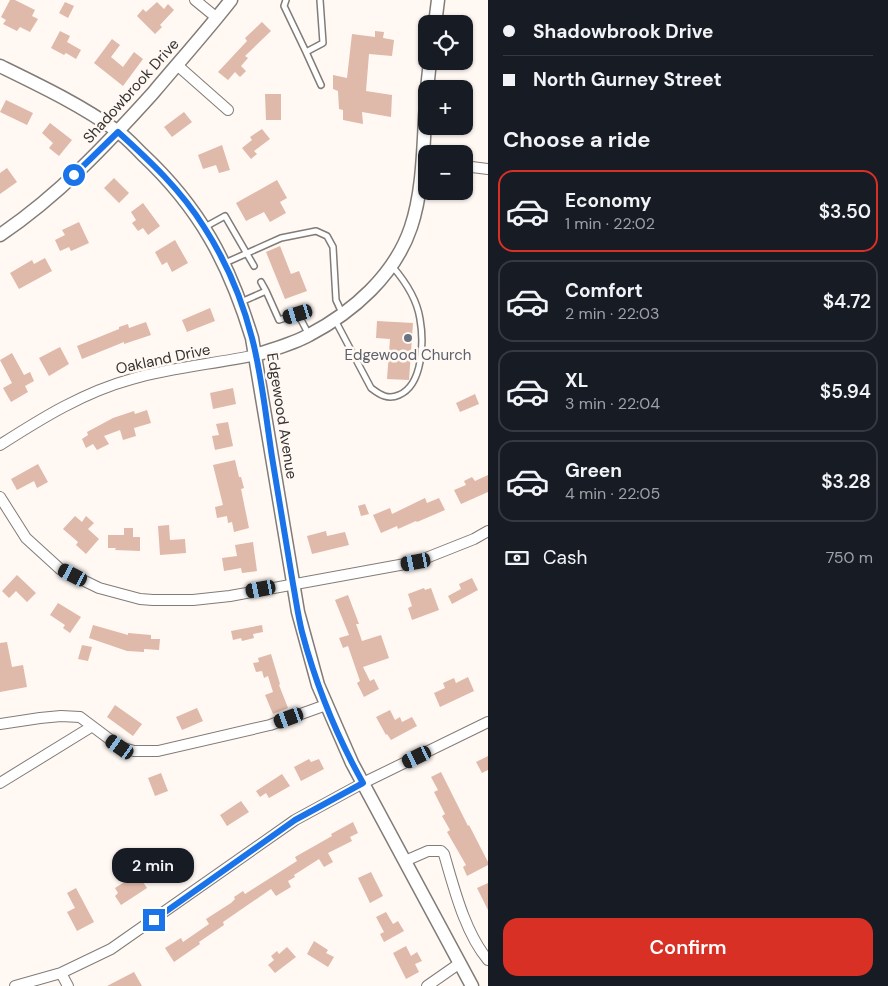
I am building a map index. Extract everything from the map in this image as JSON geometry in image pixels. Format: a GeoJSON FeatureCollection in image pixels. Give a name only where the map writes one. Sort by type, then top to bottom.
{"type":"FeatureCollection","features":[{"type":"Feature","properties":{"kind":"street"},"geometry":{"type":"LineString","coordinates":[[195,0],[217,18]]}},
{"type":"Feature","properties":{"kind":"street","name":"Shadowbrook Drive"},"geometry":{"type":"LineString","coordinates":[[0,235],[52,197],[118,132],[232,0]]}},
{"type":"Feature","properties":{"kind":"street"},"geometry":{"type":"LineString","coordinates":[[436,15],[438,0]]}},
{"type":"Feature","properties":{"kind":"street"},"geometry":{"type":"LineString","coordinates":[[177,65],[228,110]]}},
{"type":"Feature","properties":{"kind":"street","name":"Edgewood Avenue"},"geometry":{"type":"LineString","coordinates":[[0,66],[96,117],[118,132],[159,170],[188,203],[204,227],[224,264],[241,302],[256,355],[302,632],[318,686],[352,763],[472,986]]}},
{"type":"Feature","properties":{"kind":"street"},"geometry":{"type":"LineString","coordinates":[[473,168],[488,170]]}},
{"type":"Feature","properties":{"kind":"street"},"geometry":{"type":"LineString","coordinates":[[256,355],[309,336],[338,318],[384,277],[407,238],[412,225],[418,193]]}},
{"type":"Feature","properties":{"kind":"street","name":"Oakland Drive"},"geometry":{"type":"LineString","coordinates":[[0,444],[86,395],[115,384],[153,374],[256,355]]}},
{"type":"Feature","properties":{"kind":"street"},"geometry":{"type":"LineString","coordinates":[[0,496],[26,538],[60,569],[99,588],[140,599],[193,600],[230,596],[416,562],[474,539],[488,531]]}},
{"type":"Feature","properties":{"kind":"street"},"geometry":{"type":"LineString","coordinates":[[0,724],[40,718],[80,717],[120,747],[134,751],[158,751],[270,725],[326,705]]}},
{"type":"Feature","properties":{"kind":"street"},"geometry":{"type":"LineString","coordinates":[[15,986],[61,973],[111,949],[295,820],[363,783],[488,722]]}},
{"type":"Feature","properties":{"kind":"street"},"geometry":{"type":"LineString","coordinates":[[0,783],[91,727]]}},
{"type":"Feature","properties":{"kind":"street"},"geometry":{"type":"LineString","coordinates":[[405,861],[428,851],[441,851],[444,854],[466,921],[479,948],[488,960]]}},
{"type":"Feature","properties":{"kind":"street"},"geometry":{"type":"LineString","coordinates":[[427,986],[460,963]]}},
{"type":"Feature","properties":{"kind":"street"},"geometry":{"type":"LineString","coordinates":[[61,973],[68,986]]}},
{"type":"Feature","properties":{"kind":"lane"},"geometry":{"type":"LineString","coordinates":[[286,0],[284,6],[321,85]]}},
{"type":"Feature","properties":{"kind":"lane"},"geometry":{"type":"LineString","coordinates":[[306,52],[323,43],[320,0]]}},
{"type":"Feature","properties":{"kind":"lane"},"geometry":{"type":"LineString","coordinates":[[204,227],[225,216],[254,266]]}},
{"type":"Feature","properties":{"kind":"lane"},"geometry":{"type":"LineString","coordinates":[[224,264],[281,238],[316,231],[327,236],[333,247],[338,318],[372,388],[381,396],[395,397],[406,392],[418,375],[422,329],[413,297],[402,278],[391,265]]}},
{"type":"Feature","properties":{"kind":"lane"},"geometry":{"type":"LineString","coordinates":[[261,282],[279,320],[298,314],[309,336]]}},
{"type":"Feature","properties":{"kind":"lane"},"geometry":{"type":"LineString","coordinates":[[241,302],[266,291]]}},
{"type":"Feature","properties":{"kind":"building"},"geometry":{"type":"Polygon","coordinates":[[[10,0],[15,0],[35,10],[32,16],[38,19],[30,32],[20,27],[17,31],[3,24],[6,20],[1,17],[10,0]]]}},
{"type":"Feature","properties":{"kind":"building"},"geometry":{"type":"Polygon","coordinates":[[[65,2],[74,6],[68,18],[59,13],[65,2]]]}},
{"type":"Feature","properties":{"kind":"building"},"geometry":{"type":"Polygon","coordinates":[[[157,2],[164,9],[168,4],[174,10],[160,25],[162,27],[155,34],[137,16],[143,9],[146,12],[157,2]]]}},
{"type":"Feature","properties":{"kind":"building"},"geometry":{"type":"Polygon","coordinates":[[[262,22],[271,31],[245,56],[248,58],[241,66],[246,71],[240,77],[235,72],[228,80],[218,72],[247,41],[245,38],[262,22]]]}},
{"type":"Feature","properties":{"kind":"building"},"geometry":{"type":"Polygon","coordinates":[[[60,31],[70,36],[67,42],[81,50],[76,59],[51,48],[60,31]]]}},
{"type":"Feature","properties":{"kind":"building"},"geometry":{"type":"Polygon","coordinates":[[[375,31],[384,32],[383,38],[394,40],[392,56],[369,54],[366,91],[392,95],[391,117],[362,112],[363,124],[343,120],[343,110],[339,109],[338,91],[333,89],[333,75],[347,78],[352,34],[375,37],[375,31]]]}},
{"type":"Feature","properties":{"kind":"building"},"geometry":{"type":"Polygon","coordinates":[[[112,39],[120,45],[111,57],[123,67],[134,52],[143,59],[123,86],[94,63],[112,39]]]}},
{"type":"Feature","properties":{"kind":"building"},"geometry":{"type":"Polygon","coordinates":[[[265,94],[281,94],[281,120],[266,120],[265,94]]]}},
{"type":"Feature","properties":{"kind":"building"},"geometry":{"type":"Polygon","coordinates":[[[6,100],[33,113],[27,125],[0,112],[6,100]]]}},
{"type":"Feature","properties":{"kind":"building"},"geometry":{"type":"Polygon","coordinates":[[[184,112],[192,122],[172,137],[164,127],[184,112]]]}},
{"type":"Feature","properties":{"kind":"building"},"geometry":{"type":"Polygon","coordinates":[[[50,123],[72,140],[59,156],[49,148],[53,143],[42,133],[50,123]]]}},
{"type":"Feature","properties":{"kind":"building"},"geometry":{"type":"Polygon","coordinates":[[[262,129],[270,139],[254,151],[257,154],[251,159],[242,148],[252,140],[250,137],[262,129]]]}},
{"type":"Feature","properties":{"kind":"building"},"geometry":{"type":"Polygon","coordinates":[[[222,145],[230,170],[219,173],[216,165],[203,169],[198,155],[222,145]]]}},
{"type":"Feature","properties":{"kind":"building"},"geometry":{"type":"Polygon","coordinates":[[[7,168],[17,182],[0,194],[0,173],[7,168]]]}},
{"type":"Feature","properties":{"kind":"building"},"geometry":{"type":"Polygon","coordinates":[[[114,178],[129,193],[119,203],[104,188],[114,178]]]}},
{"type":"Feature","properties":{"kind":"building"},"geometry":{"type":"Polygon","coordinates":[[[277,180],[287,198],[280,202],[286,213],[270,222],[264,212],[246,221],[236,203],[277,180]]]}},
{"type":"Feature","properties":{"kind":"building"},"geometry":{"type":"Polygon","coordinates":[[[143,203],[160,226],[148,235],[143,228],[138,231],[132,223],[136,220],[131,212],[143,203]]]}},
{"type":"Feature","properties":{"kind":"building"},"geometry":{"type":"Polygon","coordinates":[[[79,222],[89,243],[71,251],[69,247],[60,251],[55,240],[65,235],[62,230],[79,222]]]}},
{"type":"Feature","properties":{"kind":"building"},"geometry":{"type":"Polygon","coordinates":[[[175,240],[188,263],[172,272],[167,262],[162,265],[155,252],[175,240]]]}},
{"type":"Feature","properties":{"kind":"building"},"geometry":{"type":"Polygon","coordinates":[[[280,246],[291,274],[299,271],[307,291],[285,299],[266,252],[280,246]]]}},
{"type":"Feature","properties":{"kind":"building"},"geometry":{"type":"Polygon","coordinates":[[[45,258],[52,271],[19,289],[10,273],[32,260],[34,264],[45,258]]]}},
{"type":"Feature","properties":{"kind":"building"},"geometry":{"type":"Polygon","coordinates":[[[210,308],[215,321],[187,332],[182,320],[210,308]]]}},
{"type":"Feature","properties":{"kind":"building"},"geometry":{"type":"Polygon","coordinates":[[[377,321],[413,323],[409,380],[387,379],[390,339],[376,338],[377,321]]]}},
{"type":"Feature","properties":{"kind":"building"},"geometry":{"type":"Polygon","coordinates":[[[146,322],[151,335],[124,344],[124,342],[82,359],[77,346],[119,329],[119,327],[128,324],[129,328],[146,322]]]}},
{"type":"Feature","properties":{"kind":"building"},"geometry":{"type":"Polygon","coordinates":[[[60,347],[69,364],[49,376],[39,358],[60,347]]]}},
{"type":"Feature","properties":{"kind":"building"},"geometry":{"type":"Polygon","coordinates":[[[12,353],[24,375],[30,372],[34,381],[25,386],[28,392],[11,402],[3,388],[12,383],[0,360],[12,353]]]}},
{"type":"Feature","properties":{"kind":"building"},"geometry":{"type":"Polygon","coordinates":[[[233,388],[236,404],[213,409],[210,393],[233,388]]]}},
{"type":"Feature","properties":{"kind":"building"},"geometry":{"type":"Polygon","coordinates":[[[475,394],[479,404],[460,412],[456,403],[475,394]]]}},
{"type":"Feature","properties":{"kind":"building"},"geometry":{"type":"Polygon","coordinates":[[[147,410],[151,423],[134,428],[136,436],[123,440],[120,430],[104,436],[109,444],[97,450],[93,444],[86,448],[82,439],[88,435],[87,432],[113,418],[134,411],[135,414],[147,410]]]}},
{"type":"Feature","properties":{"kind":"building"},"geometry":{"type":"Polygon","coordinates":[[[228,422],[233,446],[215,450],[212,436],[219,435],[216,424],[228,422]]]}},
{"type":"Feature","properties":{"kind":"building"},"geometry":{"type":"Polygon","coordinates":[[[235,460],[244,488],[241,489],[249,528],[234,532],[232,522],[228,523],[227,516],[217,518],[215,507],[223,505],[213,465],[235,460]]]}},
{"type":"Feature","properties":{"kind":"building"},"geometry":{"type":"Polygon","coordinates":[[[38,464],[48,482],[37,488],[34,481],[17,490],[11,479],[38,464]]]}},
{"type":"Feature","properties":{"kind":"building"},"geometry":{"type":"Polygon","coordinates":[[[488,475],[488,492],[461,504],[454,490],[466,485],[464,481],[472,477],[475,481],[488,475]]]}},
{"type":"Feature","properties":{"kind":"building"},"geometry":{"type":"Polygon","coordinates":[[[425,498],[427,503],[439,498],[445,510],[398,529],[397,526],[381,533],[373,515],[390,508],[392,514],[425,498]]]}},
{"type":"Feature","properties":{"kind":"building"},"geometry":{"type":"Polygon","coordinates":[[[365,504],[369,514],[361,516],[358,506],[365,504]]]}},
{"type":"Feature","properties":{"kind":"building"},"geometry":{"type":"Polygon","coordinates":[[[75,516],[82,522],[86,516],[94,523],[88,529],[99,539],[86,554],[76,545],[78,542],[63,529],[75,516]]]}},
{"type":"Feature","properties":{"kind":"building"},"geometry":{"type":"Polygon","coordinates":[[[169,525],[170,540],[185,539],[186,553],[160,555],[158,526],[169,525]]]}},
{"type":"Feature","properties":{"kind":"building"},"geometry":{"type":"Polygon","coordinates":[[[124,528],[133,528],[133,537],[140,537],[140,551],[108,548],[108,535],[124,535],[124,528]]]}},
{"type":"Feature","properties":{"kind":"building"},"geometry":{"type":"Polygon","coordinates":[[[326,531],[327,536],[345,532],[349,545],[312,554],[307,536],[326,531]]]}},
{"type":"Feature","properties":{"kind":"building"},"geometry":{"type":"Polygon","coordinates":[[[253,542],[257,571],[242,573],[241,568],[224,571],[222,558],[237,556],[235,545],[253,542]]]}},
{"type":"Feature","properties":{"kind":"building"},"geometry":{"type":"Polygon","coordinates":[[[17,575],[36,593],[27,602],[16,591],[9,598],[2,591],[17,575]]]}},
{"type":"Feature","properties":{"kind":"building"},"geometry":{"type":"Polygon","coordinates":[[[472,578],[478,590],[452,604],[448,596],[461,589],[459,584],[472,578]]]}},
{"type":"Feature","properties":{"kind":"building"},"geometry":{"type":"Polygon","coordinates":[[[424,588],[425,590],[431,588],[439,610],[412,620],[408,608],[412,606],[408,594],[424,588]]]}},
{"type":"Feature","properties":{"kind":"building"},"geometry":{"type":"Polygon","coordinates":[[[348,595],[359,624],[356,624],[362,641],[381,635],[389,658],[363,667],[370,681],[374,679],[379,689],[364,697],[357,683],[360,681],[348,646],[343,648],[339,638],[349,635],[335,600],[348,595]]]}},
{"type":"Feature","properties":{"kind":"building"},"geometry":{"type":"Polygon","coordinates":[[[58,603],[81,617],[70,633],[63,628],[65,625],[50,615],[58,603]]]}},
{"type":"Feature","properties":{"kind":"building"},"geometry":{"type":"Polygon","coordinates":[[[93,625],[128,635],[128,633],[151,635],[151,639],[160,639],[159,650],[144,649],[144,652],[127,651],[89,638],[93,625]]]}},
{"type":"Feature","properties":{"kind":"building"},"geometry":{"type":"Polygon","coordinates":[[[262,625],[263,632],[253,634],[254,638],[242,641],[241,638],[233,640],[231,631],[262,625]]]}},
{"type":"Feature","properties":{"kind":"building"},"geometry":{"type":"Polygon","coordinates":[[[7,642],[12,667],[23,665],[27,687],[0,692],[0,643],[7,642]]]}},
{"type":"Feature","properties":{"kind":"building"},"geometry":{"type":"Polygon","coordinates":[[[82,645],[92,647],[88,661],[78,659],[82,645]]]}},
{"type":"Feature","properties":{"kind":"building"},"geometry":{"type":"Polygon","coordinates":[[[271,654],[279,685],[288,708],[273,714],[265,695],[273,692],[268,676],[264,678],[262,671],[256,672],[253,663],[259,662],[258,658],[271,654]]]}},
{"type":"Feature","properties":{"kind":"building"},"geometry":{"type":"Polygon","coordinates":[[[468,677],[474,691],[440,707],[434,693],[445,688],[443,683],[454,678],[456,683],[468,677]]]}},
{"type":"Feature","properties":{"kind":"building"},"geometry":{"type":"Polygon","coordinates":[[[115,705],[142,724],[133,736],[107,717],[115,705]]]}},
{"type":"Feature","properties":{"kind":"building"},"geometry":{"type":"Polygon","coordinates":[[[197,708],[203,721],[182,730],[176,717],[197,708]]]}},
{"type":"Feature","properties":{"kind":"building"},"geometry":{"type":"Polygon","coordinates":[[[390,710],[395,720],[400,717],[402,722],[412,717],[417,726],[391,740],[376,717],[390,710]]]}},
{"type":"Feature","properties":{"kind":"building"},"geometry":{"type":"Polygon","coordinates":[[[488,756],[488,770],[482,773],[476,762],[488,756]]]}},
{"type":"Feature","properties":{"kind":"building"},"geometry":{"type":"Polygon","coordinates":[[[309,759],[311,762],[319,759],[324,769],[301,781],[294,767],[309,759]]]}},
{"type":"Feature","properties":{"kind":"building"},"geometry":{"type":"Polygon","coordinates":[[[441,772],[488,862],[488,865],[467,876],[463,867],[466,865],[447,832],[450,830],[442,816],[445,814],[434,792],[438,790],[431,777],[441,772]]]}},
{"type":"Feature","properties":{"kind":"building"},"geometry":{"type":"Polygon","coordinates":[[[161,773],[168,791],[155,796],[148,778],[161,773]]]}},
{"type":"Feature","properties":{"kind":"building"},"geometry":{"type":"Polygon","coordinates":[[[282,774],[290,786],[269,798],[266,793],[260,797],[256,791],[282,774]]]}},
{"type":"Feature","properties":{"kind":"building"},"geometry":{"type":"Polygon","coordinates":[[[241,801],[249,812],[227,826],[220,815],[241,801]]]}},
{"type":"Feature","properties":{"kind":"building"},"geometry":{"type":"Polygon","coordinates":[[[353,822],[358,833],[350,837],[352,841],[328,853],[333,862],[324,867],[319,859],[294,875],[295,877],[288,881],[291,887],[276,896],[271,889],[223,922],[224,925],[174,962],[165,948],[181,938],[183,942],[209,924],[206,919],[231,903],[235,899],[234,897],[243,891],[245,894],[297,861],[295,857],[353,822]]]}},
{"type":"Feature","properties":{"kind":"building"},"geometry":{"type":"Polygon","coordinates":[[[174,849],[182,860],[161,875],[153,863],[174,849]]]}},
{"type":"Feature","properties":{"kind":"building"},"geometry":{"type":"Polygon","coordinates":[[[371,872],[383,896],[370,903],[358,878],[371,872]]]}},
{"type":"Feature","properties":{"kind":"building"},"geometry":{"type":"Polygon","coordinates":[[[139,876],[147,888],[121,905],[115,896],[118,893],[115,888],[129,879],[131,882],[139,876]]]}},
{"type":"Feature","properties":{"kind":"building"},"geometry":{"type":"Polygon","coordinates":[[[488,883],[488,910],[477,888],[488,883]]]}},
{"type":"Feature","properties":{"kind":"building"},"geometry":{"type":"Polygon","coordinates":[[[76,888],[94,922],[77,931],[67,912],[75,908],[67,893],[76,888]]]}},
{"type":"Feature","properties":{"kind":"building"},"geometry":{"type":"Polygon","coordinates":[[[386,912],[393,924],[398,921],[404,931],[384,942],[380,934],[384,932],[376,917],[386,912]]]}},
{"type":"Feature","properties":{"kind":"building"},"geometry":{"type":"Polygon","coordinates":[[[314,941],[328,950],[326,953],[334,957],[328,967],[307,954],[314,941]]]}},
{"type":"Feature","properties":{"kind":"building"},"geometry":{"type":"Polygon","coordinates":[[[406,946],[411,956],[417,952],[422,961],[415,964],[419,972],[406,979],[393,953],[406,946]]]}},
{"type":"Feature","properties":{"kind":"building"},"geometry":{"type":"Polygon","coordinates":[[[287,947],[296,957],[275,973],[268,965],[274,960],[271,956],[277,951],[279,954],[287,947]]]}},
{"type":"Feature","properties":{"kind":"building"},"geometry":{"type":"Polygon","coordinates":[[[134,972],[142,986],[107,986],[134,972]]]}},
{"type":"Feature","properties":{"kind":"place","name":"Edgewood Church"},"geometry":{"type":"Point","coordinates":[408,338]}},
{"type":"Feature","properties":{"kind":"route"},"geometry":{"type":"LineString","coordinates":[[74,175],[118,132],[159,170],[188,203],[204,227],[230,276],[241,302],[256,355],[302,632],[318,686],[336,729],[363,783],[295,820],[154,920]]}}]}
